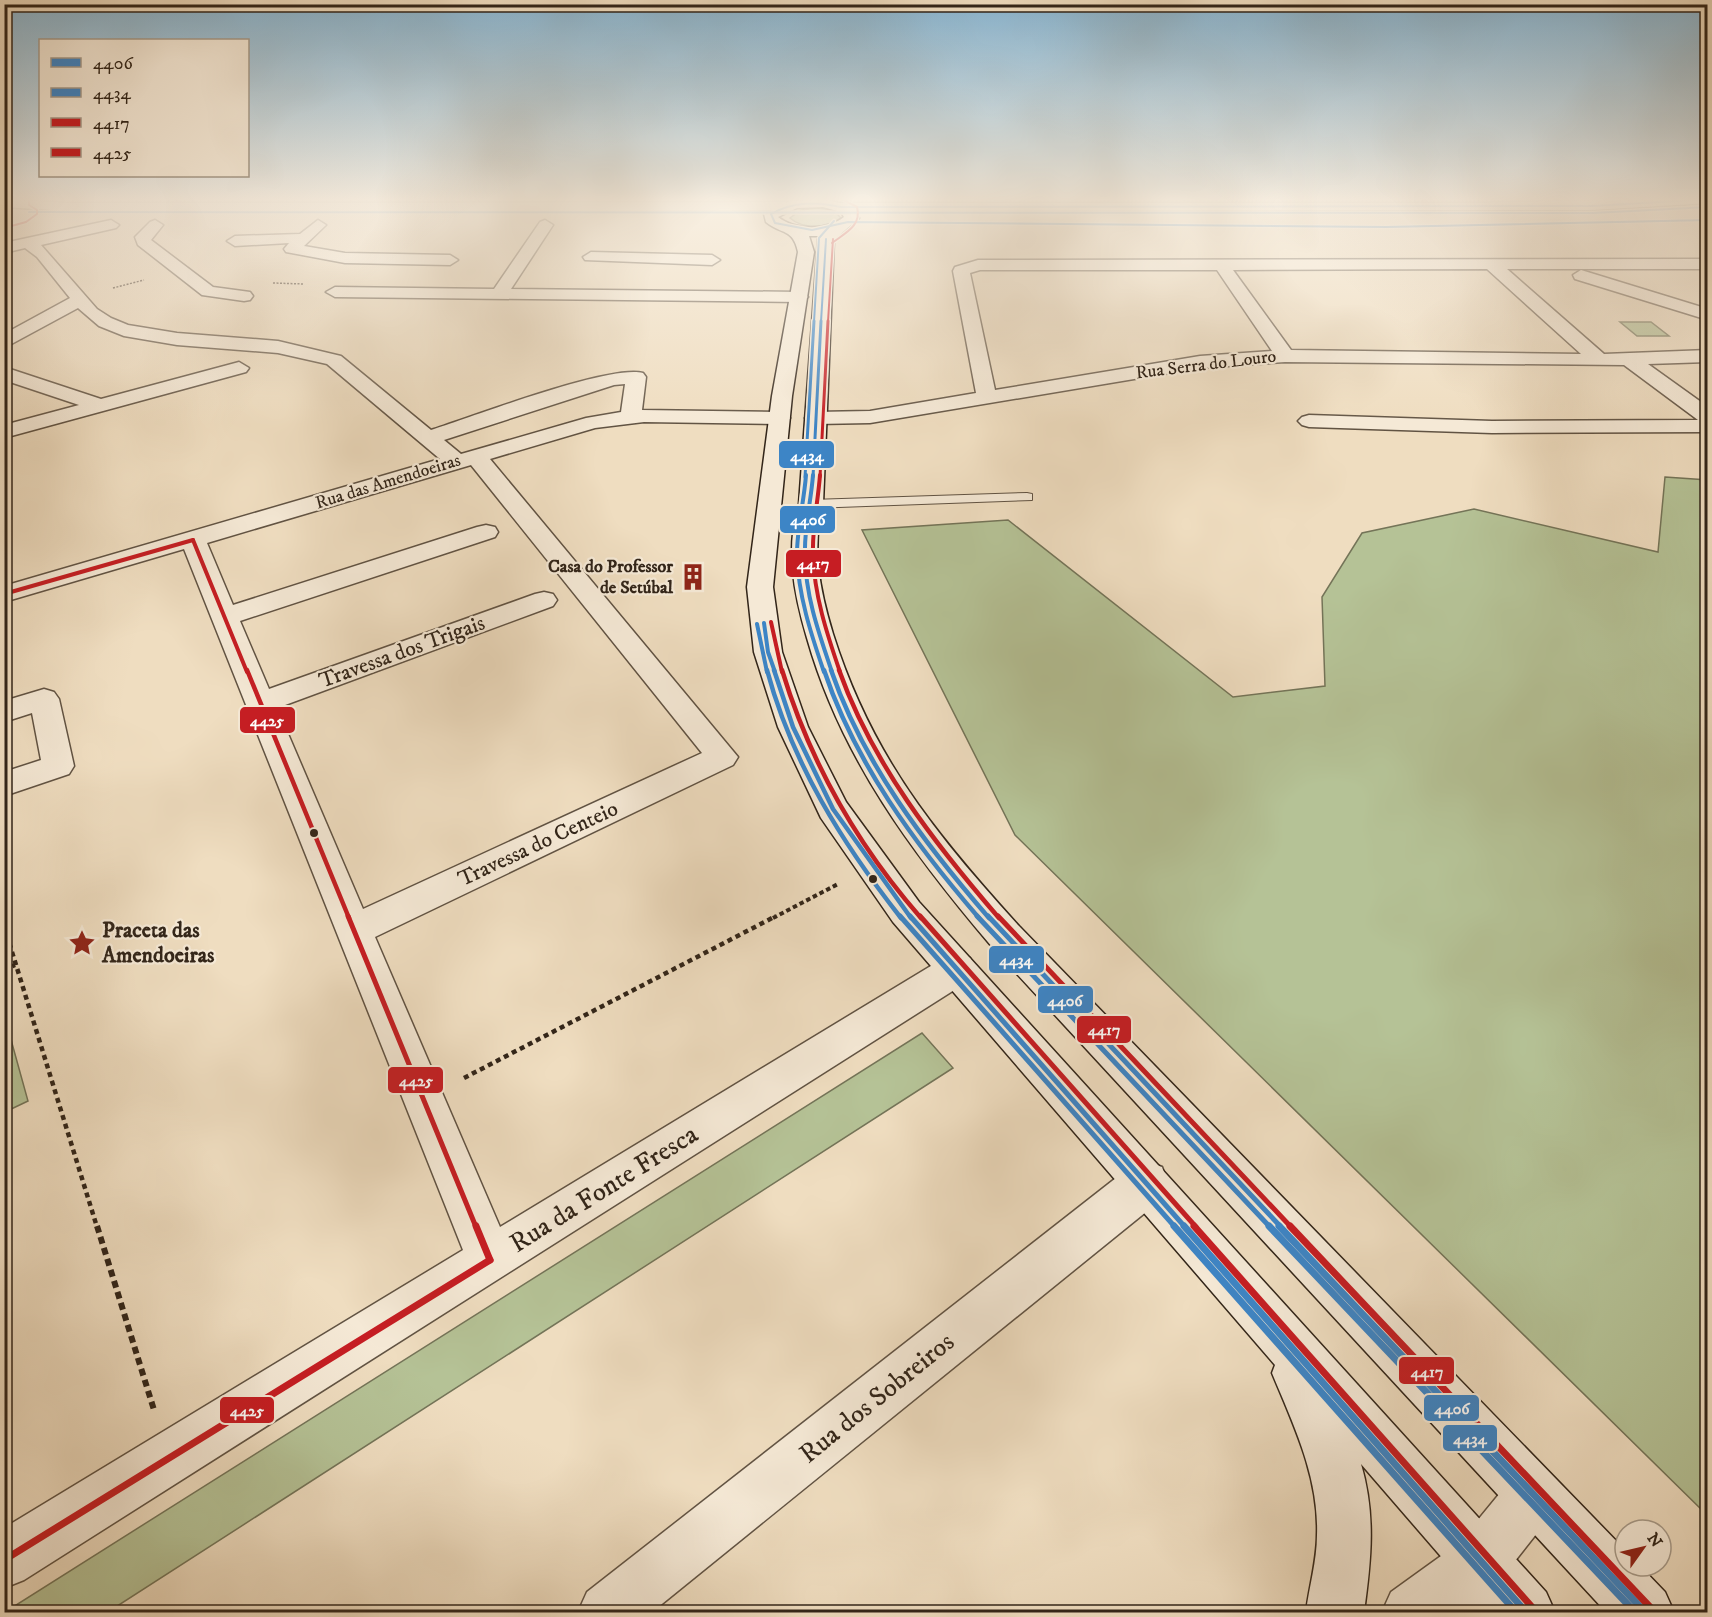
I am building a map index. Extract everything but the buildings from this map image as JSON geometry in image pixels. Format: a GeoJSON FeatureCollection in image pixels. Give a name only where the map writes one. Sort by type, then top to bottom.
{"type":"FeatureCollection","features":[{"type":"Feature","properties":{"kind":"street"},"geometry":{"type":"LineString","coordinates":[[59,274],[91,313],[124,330],[177,339],[278,347],[334,360],[428,438],[466,459]]}},
{"type":"Feature","properties":{"kind":"street"},"geometry":{"type":"LineString","coordinates":[[185,274],[208,291],[244,296]]}},
{"type":"Feature","properties":{"kind":"street"},"geometry":{"type":"LineString","coordinates":[[500,294],[513,274]]}},
{"type":"Feature","properties":{"kind":"street"},"geometry":{"type":"LineString","coordinates":[[628,295],[639,274]]}},
{"type":"Feature","properties":{"kind":"street"},"geometry":{"type":"LineString","coordinates":[[803,274],[779,418],[760,587],[768,652],[793,727],[833,809],[906,912],[1526,1612]]}},
{"type":"Feature","properties":{"kind":"street"},"geometry":{"type":"LineString","coordinates":[[811,274],[816,418],[811,504],[804,536],[813,612],[824,654],[842,705],[865,753],[900,809],[947,871],[1006,938],[1645,1612]]}},
{"type":"Feature","properties":{"kind":"street"},"geometry":{"type":"LineString","coordinates":[[962,274],[987,399]]}},
{"type":"Feature","properties":{"kind":"street"},"geometry":{"type":"LineString","coordinates":[[1228,274],[1285,356]]}},
{"type":"Feature","properties":{"kind":"street"},"geometry":{"type":"LineString","coordinates":[[1503,274],[1599,360]]}},
{"type":"Feature","properties":{"kind":"street"},"geometry":{"type":"LineString","coordinates":[[1578,274],[1707,315]]}},
{"type":"Feature","properties":{"kind":"street"},"geometry":{"type":"LineString","coordinates":[[336,292],[799,297]]}},
{"type":"Feature","properties":{"kind":"street"},"geometry":{"type":"LineString","coordinates":[[4,342],[80,300]]}},
{"type":"Feature","properties":{"kind":"street","name":"Rua Serra do Louro"},"geometry":{"type":"LineString","coordinates":[[816,418],[870,417],[1200,362],[1285,356],[1599,360],[1707,356]]}},
{"type":"Feature","properties":{"kind":"street"},"geometry":{"type":"LineString","coordinates":[[1628,359],[1707,417]]}},
{"type":"Feature","properties":{"kind":"street"},"geometry":{"type":"LineString","coordinates":[[4,432],[239,368]]}},
{"type":"Feature","properties":{"kind":"street"},"geometry":{"type":"LineString","coordinates":[[4,373],[101,406]]}},
{"type":"Feature","properties":{"kind":"street"},"geometry":{"type":"LineString","coordinates":[[428,438],[612,379],[636,377],[631,418]]}},
{"type":"Feature","properties":{"kind":"street","name":"Rua das Amendoeiras"},"geometry":{"type":"LineString","coordinates":[[4,594],[593,422],[631,418],[779,418]]}},
{"type":"Feature","properties":{"kind":"street"},"geometry":{"type":"LineString","coordinates":[[1309,421],[1492,428],[1707,426]]}},
{"type":"Feature","properties":{"kind":"street","name":"Travessa do Centeio"},"geometry":{"type":"LineString","coordinates":[[354,930],[722,757],[466,459]]}},
{"type":"Feature","properties":{"kind":"street"},"geometry":{"type":"LineString","coordinates":[[224,617],[486,531]]}},
{"type":"Feature","properties":{"kind":"street"},"geometry":{"type":"LineString","coordinates":[[193,540],[490,1260]]}},
{"type":"Feature","properties":{"kind":"street","name":"Travessa dos Trigais"},"geometry":{"type":"LineString","coordinates":[[260,703],[544,600]]}},
{"type":"Feature","properties":{"kind":"street"},"geometry":{"type":"LineString","coordinates":[[4,712],[44,699],[58,766],[4,784]]}},
{"type":"Feature","properties":{"kind":"street","name":"Rua da Fonte Fresca"},"geometry":{"type":"LineString","coordinates":[[4,1560],[957,969]]}},
{"type":"Feature","properties":{"kind":"street","name":"Rua dos Sobreiros"},"geometry":{"type":"LineString","coordinates":[[607,1612],[1146,1183]]}},
{"type":"Feature","properties":{"kind":"street"},"geometry":{"type":"LineString","coordinates":[[1272,1326],[1314,1402],[1336,1469],[1345,1533],[1335,1612]]}},
{"type":"Feature","properties":{"kind":"street"},"geometry":{"type":"LineString","coordinates":[[1454,1612],[1480,1560],[1533,1495]]}},
{"type":"Feature","properties":{"kind":"street"},"geometry":{"type":"LineString","coordinates":[[1411,1612],[1480,1560]]}},
{"type":"Feature","properties":{"kind":"lane"},"geometry":{"type":"LineString","coordinates":[[811,504],[1027,497]]}},
{"type":"Feature","properties":{"kind":"path"},"geometry":{"type":"LineString","coordinates":[[423,1099],[823,892]]}},
{"type":"Feature","properties":{"kind":"path"},"geometry":{"type":"LineString","coordinates":[[4,926],[169,1457]]}},
{"type":"Feature","properties":{"kind":"path"},"geometry":{"type":"LineString","coordinates":[[4,970],[15,965]]}},
{"type":"Feature","properties":{"kind":"green space"},"geometry":{"type":"Polygon","coordinates":[[[1620,322],[1651,322],[1669,336],[1637,336],[1620,322]]]}},
{"type":"Feature","properties":{"kind":"green space"},"geometry":{"type":"Polygon","coordinates":[[[1665,477],[1708,480],[1707,1515],[1015,835],[862,530],[1008,520],[1233,697],[1325,686],[1322,597],[1362,533],[1474,509],[1658,552],[1665,477]]]}},
{"type":"Feature","properties":{"kind":"green space"},"geometry":{"type":"Polygon","coordinates":[[[5,1018],[28,1101],[4,1112],[5,1018]]]}},
{"type":"Feature","properties":{"kind":"green space"},"geometry":{"type":"Polygon","coordinates":[[[922,1033],[953,1068],[108,1612],[5,1612],[922,1033]]]}},
{"type":"Feature","properties":{"kind":"transit line","name":"4434"},"geometry":{"type":"LineString","coordinates":[[817,274],[804,503],[797,554],[800,587],[807,620],[827,681],[845,723],[889,800],[941,872],[1000,942],[1635,1612]]}},
{"type":"Feature","properties":{"kind":"transit line","name":"4406"},"geometry":{"type":"LineString","coordinates":[[824,274],[811,504],[805,538],[806,571],[815,621],[835,681],[873,761],[921,833],[1006,937],[1645,1612]]}},
{"type":"Feature","properties":{"kind":"transit line","name":"4417"},"geometry":{"type":"LineString","coordinates":[[831,274],[818,504],[813,538],[814,572],[823,621],[843,680],[860,720],[881,758],[928,830],[1012,932],[1650,1607]]}},
{"type":"Feature","properties":{"kind":"transit line","name":"4425"},"geometry":{"type":"LineString","coordinates":[[193,540],[490,1260]]}},
{"type":"Feature","properties":{"kind":"transit line","name":"4425"},"geometry":{"type":"LineString","coordinates":[[4,594],[193,540]]}},
{"type":"Feature","properties":{"kind":"transit line","name":"4417"},"geometry":{"type":"LineString","coordinates":[[771,622],[789,693],[817,764],[848,819],[912,907],[1532,1607]]}},
{"type":"Feature","properties":{"kind":"transit line","name":"4406"},"geometry":{"type":"LineString","coordinates":[[764,623],[768,652],[793,727],[833,809],[906,912],[1526,1612]]}},
{"type":"Feature","properties":{"kind":"transit line","name":"4434"},"geometry":{"type":"LineString","coordinates":[[757,624],[774,697],[803,767],[834,825],[900,916],[1516,1612]]}},
{"type":"Feature","properties":{"kind":"transit line","name":"4425"},"geometry":{"type":"LineString","coordinates":[[4,1560],[490,1260]]}},
{"type":"Feature","properties":{"kind":"place","name":"Casa do Professor de Setúbal"},"geometry":{"type":"Point","coordinates":[693,577]}},
{"type":"Feature","properties":{"kind":"place","name":"Praceta das Amendoeiras"},"geometry":{"type":"Point","coordinates":[82,943]}}]}
